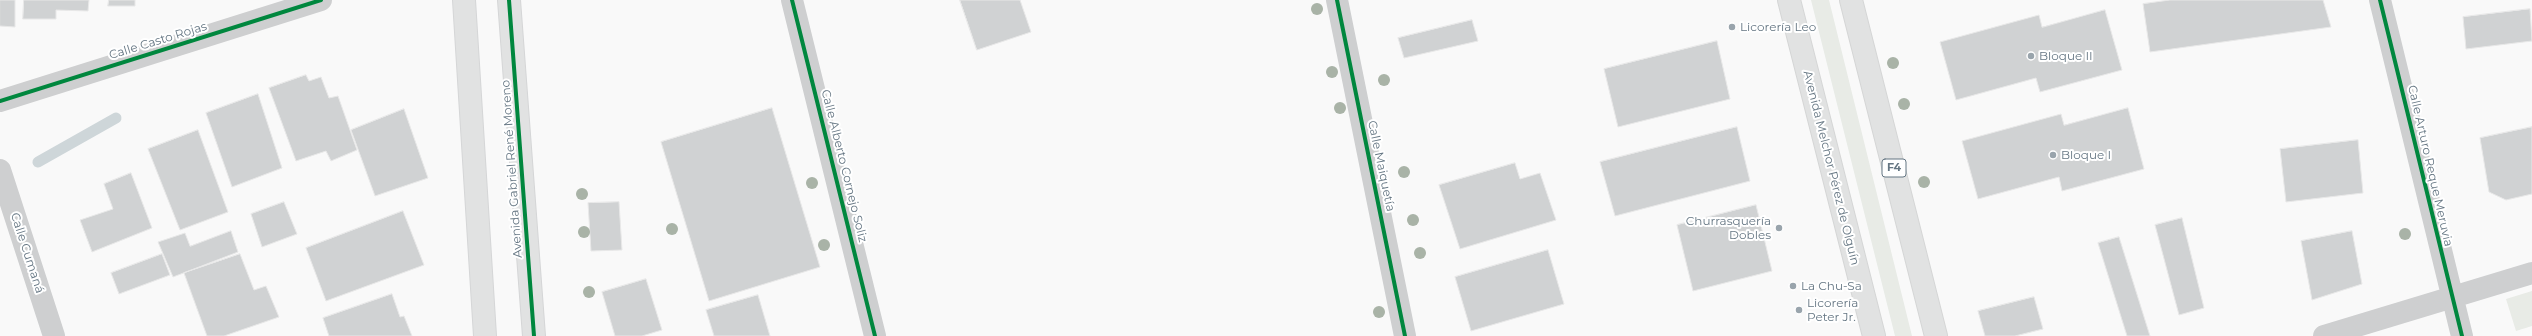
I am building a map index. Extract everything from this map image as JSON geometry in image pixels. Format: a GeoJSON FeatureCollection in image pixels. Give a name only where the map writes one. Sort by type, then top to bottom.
{"type":"FeatureCollection","features":[{"type":"Feature","properties":{"kind":"main road"},"geometry":{"type":"LineString","coordinates":[[464,0],[485,336]]}},
{"type":"Feature","properties":{"kind":"main road","name":"Avenida Gabriel René Moreno"},"geometry":{"type":"LineString","coordinates":[[509,0],[534,336]]}},
{"type":"Feature","properties":{"kind":"main road","name":"Avenida Melchor Pérez de Olguín"},"geometry":{"type":"LineString","coordinates":[[1789,0],[1874,336]]}},
{"type":"Feature","properties":{"kind":"main road","name":"F4"},"geometry":{"type":"LineString","coordinates":[[1851,0],[1936,336]]}},
{"type":"Feature","properties":{"kind":"street","name":"Calle Casto Rojas"},"geometry":{"type":"LineString","coordinates":[[0,101],[321,0]]}},
{"type":"Feature","properties":{"kind":"street","name":"Calle Alberto Cornejo Soliz"},"geometry":{"type":"LineString","coordinates":[[792,0],[875,336]]}},
{"type":"Feature","properties":{"kind":"street","name":"Calle Maiquetía"},"geometry":{"type":"LineString","coordinates":[[1337,0],[1405,336]]}},
{"type":"Feature","properties":{"kind":"street","name":"Calle Arturo Reque Meruvia"},"geometry":{"type":"LineString","coordinates":[[2380,0],[2451,298],[2462,336]]}},
{"type":"Feature","properties":{"kind":"street","name":"Calle Cumaná"},"geometry":{"type":"LineString","coordinates":[[0,170],[54,336]]}},
{"type":"Feature","properties":{"kind":"street"},"geometry":{"type":"LineString","coordinates":[[2324,336],[2532,273]]}},
{"type":"Feature","properties":{"kind":"shaded area"},"geometry":{"type":"Polygon","coordinates":[[[1811,0],[1829,0],[1912,336],[1895,336],[1811,0]]]}},
{"type":"Feature","properties":{"kind":"shaded area"},"geometry":{"type":"Polygon","coordinates":[[[2532,291],[2532,326],[2516,331],[2506,299],[2532,291]]]}},
{"type":"Feature","properties":{"kind":"building"},"geometry":{"type":"Polygon","coordinates":[[[0,0],[15,0],[15,27],[0,26],[0,0]]]}},
{"type":"Feature","properties":{"kind":"building"},"geometry":{"type":"Polygon","coordinates":[[[24,0],[89,0],[88,11],[56,10],[56,19],[23,19],[24,0]]]}},
{"type":"Feature","properties":{"kind":"building"},"geometry":{"type":"Polygon","coordinates":[[[109,0],[135,0],[135,6],[108,6],[109,0]]]}},
{"type":"Feature","properties":{"kind":"building"},"geometry":{"type":"Polygon","coordinates":[[[960,0],[1020,0],[1031,32],[977,50],[960,0]]]}},
{"type":"Feature","properties":{"kind":"building"},"geometry":{"type":"Polygon","coordinates":[[[2170,0],[2323,0],[2331,27],[2150,52],[2143,4],[2170,0]]]}},
{"type":"Feature","properties":{"kind":"building"},"geometry":{"type":"Polygon","coordinates":[[[2530,9],[2532,41],[2466,49],[2463,17],[2530,9]]]}},
{"type":"Feature","properties":{"kind":"building","name":"Bloque II"},"geometry":{"type":"Polygon","coordinates":[[[2105,10],[2122,70],[2040,92],[2036,78],[1956,100],[1940,42],[2039,15],[2042,27],[2105,10]]]}},
{"type":"Feature","properties":{"kind":"building"},"geometry":{"type":"Polygon","coordinates":[[[1472,20],[1478,41],[1404,58],[1398,38],[1472,20]]]}},
{"type":"Feature","properties":{"kind":"building"},"geometry":{"type":"Polygon","coordinates":[[[1717,41],[1730,99],[1618,127],[1604,69],[1717,41]]]}},
{"type":"Feature","properties":{"kind":"building"},"geometry":{"type":"Polygon","coordinates":[[[306,75],[309,81],[321,77],[329,98],[338,96],[357,150],[331,161],[326,151],[296,161],[269,88],[306,75]]]}},
{"type":"Feature","properties":{"kind":"building"},"geometry":{"type":"Polygon","coordinates":[[[258,94],[282,168],[232,187],[206,113],[258,94]]]}},
{"type":"Feature","properties":{"kind":"building"},"geometry":{"type":"Polygon","coordinates":[[[772,108],[820,267],[709,301],[661,142],[772,108]]]}},
{"type":"Feature","properties":{"kind":"building","name":"Bloque I"},"geometry":{"type":"Polygon","coordinates":[[[2128,108],[2144,169],[2062,191],[2059,177],[1978,199],[1962,141],[2061,114],[2064,125],[2128,108]]]}},
{"type":"Feature","properties":{"kind":"building"},"geometry":{"type":"Polygon","coordinates":[[[404,109],[428,178],[375,196],[351,130],[404,109]]]}},
{"type":"Feature","properties":{"kind":"building"},"geometry":{"type":"Polygon","coordinates":[[[1737,127],[1750,181],[1615,216],[1600,162],[1737,127]]]}},
{"type":"Feature","properties":{"kind":"building"},"geometry":{"type":"Polygon","coordinates":[[[2532,127],[2532,194],[2506,200],[2489,192],[2480,138],[2532,127]]]}},
{"type":"Feature","properties":{"kind":"building"},"geometry":{"type":"Polygon","coordinates":[[[198,130],[228,212],[180,230],[148,149],[198,130]]]}},
{"type":"Feature","properties":{"kind":"building"},"geometry":{"type":"Polygon","coordinates":[[[2358,140],[2363,193],[2286,202],[2280,149],[2358,140]]]}},
{"type":"Feature","properties":{"kind":"building"},"geometry":{"type":"Polygon","coordinates":[[[1515,163],[1520,179],[1540,173],[1556,220],[1460,249],[1439,185],[1515,163]]]}},
{"type":"Feature","properties":{"kind":"building"},"geometry":{"type":"Polygon","coordinates":[[[131,173],[152,228],[92,252],[80,220],[113,209],[104,184],[131,173]]]}},
{"type":"Feature","properties":{"kind":"building"},"geometry":{"type":"Polygon","coordinates":[[[284,202],[297,234],[262,247],[251,214],[284,202]]]}},
{"type":"Feature","properties":{"kind":"building"},"geometry":{"type":"Polygon","coordinates":[[[619,202],[622,250],[591,251],[588,203],[619,202]]]}},
{"type":"Feature","properties":{"kind":"building"},"geometry":{"type":"Polygon","coordinates":[[[1756,205],[1772,271],[1693,291],[1677,225],[1756,205]]]}},
{"type":"Feature","properties":{"kind":"building"},"geometry":{"type":"Polygon","coordinates":[[[403,211],[424,265],[326,301],[306,248],[403,211]]]}},
{"type":"Feature","properties":{"kind":"building"},"geometry":{"type":"Polygon","coordinates":[[[2182,218],[2204,308],[2179,315],[2155,225],[2182,218]]]}},
{"type":"Feature","properties":{"kind":"building"},"geometry":{"type":"Polygon","coordinates":[[[231,231],[238,252],[173,277],[158,242],[185,233],[190,246],[231,231]]]}},
{"type":"Feature","properties":{"kind":"building"},"geometry":{"type":"Polygon","coordinates":[[[2352,231],[2362,284],[2312,300],[2301,241],[2352,231]]]}},
{"type":"Feature","properties":{"kind":"building"},"geometry":{"type":"Polygon","coordinates":[[[2119,237],[2150,336],[2127,336],[2098,243],[2119,237]]]}},
{"type":"Feature","properties":{"kind":"building"},"geometry":{"type":"Polygon","coordinates":[[[1548,250],[1564,304],[1471,331],[1455,277],[1548,250]]]}},
{"type":"Feature","properties":{"kind":"building"},"geometry":{"type":"Polygon","coordinates":[[[162,254],[170,275],[119,294],[111,273],[162,254]]]}},
{"type":"Feature","properties":{"kind":"building"},"geometry":{"type":"Polygon","coordinates":[[[240,254],[254,290],[266,286],[279,317],[224,336],[207,336],[184,273],[240,254]]]}},
{"type":"Feature","properties":{"kind":"building"},"geometry":{"type":"Polygon","coordinates":[[[646,279],[662,330],[642,336],[615,336],[602,292],[646,279]]]}},
{"type":"Feature","properties":{"kind":"building"},"geometry":{"type":"Polygon","coordinates":[[[392,294],[400,317],[404,316],[412,336],[329,336],[323,318],[392,294]]]}},
{"type":"Feature","properties":{"kind":"building"},"geometry":{"type":"Polygon","coordinates":[[[758,295],[770,336],[714,336],[706,310],[758,295]]]}},
{"type":"Feature","properties":{"kind":"building"},"geometry":{"type":"Polygon","coordinates":[[[2034,297],[2043,329],[2015,336],[1985,336],[1978,311],[2034,297]]]}},
{"type":"Feature","properties":{"kind":"waterway"},"geometry":{"type":"LineString","coordinates":[[38,162],[116,118]]}},
{"type":"Feature","properties":{"kind":"cycle path"},"geometry":{"type":"LineString","coordinates":[[0,101],[321,0]]}},
{"type":"Feature","properties":{"kind":"cycle path"},"geometry":{"type":"LineString","coordinates":[[509,0],[534,336]]}},
{"type":"Feature","properties":{"kind":"cycle path"},"geometry":{"type":"LineString","coordinates":[[792,0],[875,336]]}},
{"type":"Feature","properties":{"kind":"cycle path"},"geometry":{"type":"LineString","coordinates":[[1337,0],[1405,336]]}},
{"type":"Feature","properties":{"kind":"cycle path"},"geometry":{"type":"LineString","coordinates":[[2380,0],[2462,336]]}},
{"type":"Feature","properties":{"kind":"place","name":"Licorería Leo"},"geometry":{"type":"Point","coordinates":[1732,27]}},
{"type":"Feature","properties":{"kind":"place","name":"Bloque II"},"geometry":{"type":"Point","coordinates":[2031,56]}},
{"type":"Feature","properties":{"kind":"place","name":"Bloque I"},"geometry":{"type":"Point","coordinates":[2053,155]}},
{"type":"Feature","properties":{"kind":"place","name":"Churrasquería Dobles"},"geometry":{"type":"Point","coordinates":[1779,228]}},
{"type":"Feature","properties":{"kind":"place","name":"La Chu-Sa"},"geometry":{"type":"Point","coordinates":[1793,286]}},
{"type":"Feature","properties":{"kind":"place","name":"Licorería Peter Jr."},"geometry":{"type":"Point","coordinates":[1799,310]}}]}
